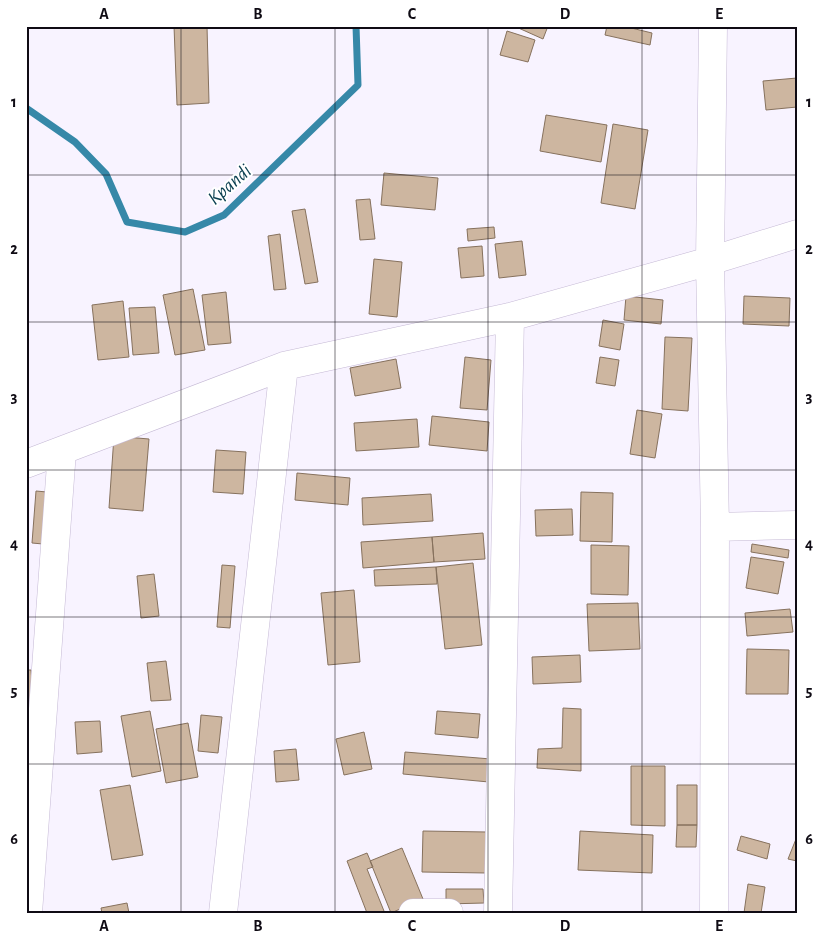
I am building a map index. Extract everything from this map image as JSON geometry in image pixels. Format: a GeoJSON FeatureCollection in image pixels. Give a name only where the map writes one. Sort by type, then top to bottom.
{"type":"FeatureCollection","features":[{"type":"Feature","properties":{"kind":"street"},"geometry":{"type":"LineString","coordinates":[[713,26],[710,261],[715,527],[714,913]]}},
{"type":"Feature","properties":{"kind":"street"},"geometry":{"type":"LineString","coordinates":[[26,464],[284,366],[510,317],[710,261],[797,234]]}},
{"type":"Feature","properties":{"kind":"street"},"geometry":{"type":"LineString","coordinates":[[498,913],[510,317]]}},
{"type":"Feature","properties":{"kind":"street"},"geometry":{"type":"LineString","coordinates":[[223,913],[284,366]]}},
{"type":"Feature","properties":{"kind":"street"},"geometry":{"type":"LineString","coordinates":[[28,913],[62,451]]}},
{"type":"Feature","properties":{"kind":"street"},"geometry":{"type":"LineString","coordinates":[[715,527],[797,525]]}},
{"type":"Feature","properties":{"kind":"street"},"geometry":{"type":"LineString","coordinates":[[413,913],[449,913]]}},
{"type":"Feature","properties":{"kind":"building"},"geometry":{"type":"Polygon","coordinates":[[[174,26],[207,26],[209,103],[177,105],[174,26]]]}},
{"type":"Feature","properties":{"kind":"building"},"geometry":{"type":"Polygon","coordinates":[[[514,26],[548,26],[543,39],[514,26]]]}},
{"type":"Feature","properties":{"kind":"building"},"geometry":{"type":"Polygon","coordinates":[[[607,26],[623,26],[652,33],[650,45],[605,35],[607,26]]]}},
{"type":"Feature","properties":{"kind":"building"},"geometry":{"type":"Polygon","coordinates":[[[507,31],[535,40],[528,62],[500,55],[507,31]]]}},
{"type":"Feature","properties":{"kind":"building"},"geometry":{"type":"Polygon","coordinates":[[[797,78],[797,107],[766,110],[763,81],[797,78]]]}},
{"type":"Feature","properties":{"kind":"building"},"geometry":{"type":"Polygon","coordinates":[[[546,115],[607,125],[601,162],[540,151],[546,115]]]}},
{"type":"Feature","properties":{"kind":"building"},"geometry":{"type":"Polygon","coordinates":[[[613,124],[648,130],[635,209],[601,203],[613,124]]]}},
{"type":"Feature","properties":{"kind":"building"},"geometry":{"type":"Polygon","coordinates":[[[384,173],[438,178],[435,210],[381,205],[384,173]]]}},
{"type":"Feature","properties":{"kind":"building"},"geometry":{"type":"Polygon","coordinates":[[[370,199],[375,239],[360,240],[356,200],[370,199]]]}},
{"type":"Feature","properties":{"kind":"building"},"geometry":{"type":"Polygon","coordinates":[[[305,209],[318,282],[305,284],[292,211],[305,209]]]}},
{"type":"Feature","properties":{"kind":"building"},"geometry":{"type":"Polygon","coordinates":[[[494,227],[495,238],[468,241],[467,229],[494,227]]]}},
{"type":"Feature","properties":{"kind":"building"},"geometry":{"type":"Polygon","coordinates":[[[280,234],[286,289],[274,290],[268,236],[280,234]]]}},
{"type":"Feature","properties":{"kind":"building"},"geometry":{"type":"Polygon","coordinates":[[[522,241],[526,275],[499,278],[495,244],[522,241]]]}},
{"type":"Feature","properties":{"kind":"building"},"geometry":{"type":"Polygon","coordinates":[[[482,246],[484,276],[461,278],[458,248],[482,246]]]}},
{"type":"Feature","properties":{"kind":"building"},"geometry":{"type":"Polygon","coordinates":[[[374,259],[402,262],[397,317],[369,314],[374,259]]]}},
{"type":"Feature","properties":{"kind":"building"},"geometry":{"type":"Polygon","coordinates":[[[193,289],[205,350],[175,355],[163,295],[193,289]]]}},
{"type":"Feature","properties":{"kind":"building"},"geometry":{"type":"Polygon","coordinates":[[[226,292],[231,343],[208,345],[202,295],[226,292]]]}},
{"type":"Feature","properties":{"kind":"building"},"geometry":{"type":"Polygon","coordinates":[[[626,296],[663,300],[661,324],[624,320],[626,296]]]}},
{"type":"Feature","properties":{"kind":"building"},"geometry":{"type":"Polygon","coordinates":[[[744,296],[790,298],[789,326],[743,324],[744,296]]]}},
{"type":"Feature","properties":{"kind":"building"},"geometry":{"type":"Polygon","coordinates":[[[123,301],[129,357],[98,360],[92,305],[123,301]]]}},
{"type":"Feature","properties":{"kind":"building"},"geometry":{"type":"Polygon","coordinates":[[[155,307],[159,353],[133,355],[129,308],[155,307]]]}},
{"type":"Feature","properties":{"kind":"building"},"geometry":{"type":"Polygon","coordinates":[[[603,320],[624,324],[620,350],[599,346],[603,320]]]}},
{"type":"Feature","properties":{"kind":"building"},"geometry":{"type":"Polygon","coordinates":[[[665,337],[692,338],[688,411],[662,409],[665,337]]]}},
{"type":"Feature","properties":{"kind":"building"},"geometry":{"type":"Polygon","coordinates":[[[465,357],[491,360],[487,410],[460,408],[465,357]]]}},
{"type":"Feature","properties":{"kind":"building"},"geometry":{"type":"Polygon","coordinates":[[[600,357],[619,360],[615,386],[596,383],[600,357]]]}},
{"type":"Feature","properties":{"kind":"building"},"geometry":{"type":"Polygon","coordinates":[[[396,359],[401,388],[355,396],[350,368],[396,359]]]}},
{"type":"Feature","properties":{"kind":"building"},"geometry":{"type":"Polygon","coordinates":[[[637,410],[662,414],[655,458],[630,454],[637,410]]]}},
{"type":"Feature","properties":{"kind":"building"},"geometry":{"type":"Polygon","coordinates":[[[432,416],[489,422],[487,451],[429,445],[432,416]]]}},
{"type":"Feature","properties":{"kind":"building"},"geometry":{"type":"Polygon","coordinates":[[[417,419],[419,447],[356,451],[354,423],[417,419]]]}},
{"type":"Feature","properties":{"kind":"building"},"geometry":{"type":"Polygon","coordinates":[[[114,436],[149,439],[143,511],[109,508],[114,436]]]}},
{"type":"Feature","properties":{"kind":"building"},"geometry":{"type":"Polygon","coordinates":[[[216,450],[246,452],[243,494],[213,492],[216,450]]]}},
{"type":"Feature","properties":{"kind":"building"},"geometry":{"type":"Polygon","coordinates":[[[297,473],[350,478],[348,505],[295,500],[297,473]]]}},
{"type":"Feature","properties":{"kind":"building"},"geometry":{"type":"Polygon","coordinates":[[[36,491],[47,492],[43,544],[32,543],[36,491]]]}},
{"type":"Feature","properties":{"kind":"building"},"geometry":{"type":"Polygon","coordinates":[[[581,492],[613,493],[612,542],[580,541],[581,492]]]}},
{"type":"Feature","properties":{"kind":"building"},"geometry":{"type":"Polygon","coordinates":[[[431,494],[433,521],[363,525],[362,498],[431,494]]]}},
{"type":"Feature","properties":{"kind":"building"},"geometry":{"type":"Polygon","coordinates":[[[572,509],[573,535],[536,536],[535,510],[572,509]]]}},
{"type":"Feature","properties":{"kind":"building"},"geometry":{"type":"Polygon","coordinates":[[[483,533],[485,559],[434,562],[432,537],[483,533]]]}},
{"type":"Feature","properties":{"kind":"building"},"geometry":{"type":"Polygon","coordinates":[[[432,537],[434,562],[363,568],[361,542],[432,537]]]}},
{"type":"Feature","properties":{"kind":"building"},"geometry":{"type":"Polygon","coordinates":[[[752,544],[789,550],[788,558],[751,552],[752,544]]]}},
{"type":"Feature","properties":{"kind":"building"},"geometry":{"type":"Polygon","coordinates":[[[591,545],[629,546],[628,595],[591,594],[591,545]]]}},
{"type":"Feature","properties":{"kind":"building"},"geometry":{"type":"Polygon","coordinates":[[[751,557],[784,562],[778,594],[746,588],[751,557]]]}},
{"type":"Feature","properties":{"kind":"building"},"geometry":{"type":"Polygon","coordinates":[[[473,563],[482,645],[445,649],[436,567],[473,563]]]}},
{"type":"Feature","properties":{"kind":"building"},"geometry":{"type":"Polygon","coordinates":[[[222,565],[235,566],[230,628],[217,627],[222,565]]]}},
{"type":"Feature","properties":{"kind":"building"},"geometry":{"type":"Polygon","coordinates":[[[436,567],[437,584],[375,586],[374,570],[436,567]]]}},
{"type":"Feature","properties":{"kind":"building"},"geometry":{"type":"Polygon","coordinates":[[[154,574],[159,616],[141,618],[137,576],[154,574]]]}},
{"type":"Feature","properties":{"kind":"building"},"geometry":{"type":"Polygon","coordinates":[[[354,590],[360,662],[328,665],[321,593],[354,590]]]}},
{"type":"Feature","properties":{"kind":"building"},"geometry":{"type":"Polygon","coordinates":[[[638,603],[640,649],[589,651],[587,604],[638,603]]]}},
{"type":"Feature","properties":{"kind":"building"},"geometry":{"type":"Polygon","coordinates":[[[790,609],[793,632],[747,636],[745,613],[790,609]]]}},
{"type":"Feature","properties":{"kind":"building"},"geometry":{"type":"Polygon","coordinates":[[[747,649],[789,650],[788,694],[746,694],[747,649]]]}},
{"type":"Feature","properties":{"kind":"building"},"geometry":{"type":"Polygon","coordinates":[[[580,655],[581,682],[533,684],[532,657],[580,655]]]}},
{"type":"Feature","properties":{"kind":"building"},"geometry":{"type":"Polygon","coordinates":[[[166,661],[171,700],[151,701],[147,663],[166,661]]]}},
{"type":"Feature","properties":{"kind":"building"},"geometry":{"type":"Polygon","coordinates":[[[26,670],[31,670],[34,704],[26,704],[26,670]]]}},
{"type":"Feature","properties":{"kind":"building"},"geometry":{"type":"Polygon","coordinates":[[[563,708],[581,709],[581,771],[537,768],[538,749],[562,748],[563,708]]]}},
{"type":"Feature","properties":{"kind":"building"},"geometry":{"type":"Polygon","coordinates":[[[150,711],[161,771],[132,777],[121,716],[150,711]]]}},
{"type":"Feature","properties":{"kind":"building"},"geometry":{"type":"Polygon","coordinates":[[[437,711],[480,714],[478,738],[435,734],[437,711]]]}},
{"type":"Feature","properties":{"kind":"building"},"geometry":{"type":"Polygon","coordinates":[[[201,715],[222,717],[218,753],[198,751],[201,715]]]}},
{"type":"Feature","properties":{"kind":"building"},"geometry":{"type":"Polygon","coordinates":[[[100,721],[102,752],[77,754],[75,722],[100,721]]]}},
{"type":"Feature","properties":{"kind":"building"},"geometry":{"type":"Polygon","coordinates":[[[188,723],[198,777],[166,783],[156,729],[188,723]]]}},
{"type":"Feature","properties":{"kind":"building"},"geometry":{"type":"Polygon","coordinates":[[[364,732],[372,769],[344,775],[336,739],[364,732]]]}},
{"type":"Feature","properties":{"kind":"building"},"geometry":{"type":"Polygon","coordinates":[[[296,749],[299,780],[276,782],[274,751],[296,749]]]}},
{"type":"Feature","properties":{"kind":"building"},"geometry":{"type":"Polygon","coordinates":[[[405,752],[491,759],[489,782],[403,774],[405,752]]]}},
{"type":"Feature","properties":{"kind":"building"},"geometry":{"type":"Polygon","coordinates":[[[631,766],[665,766],[665,826],[631,825],[631,766]]]}},
{"type":"Feature","properties":{"kind":"building"},"geometry":{"type":"Polygon","coordinates":[[[130,785],[143,855],[112,860],[100,790],[130,785]]]}},
{"type":"Feature","properties":{"kind":"building"},"geometry":{"type":"Polygon","coordinates":[[[677,785],[697,785],[697,825],[677,825],[677,785]]]}},
{"type":"Feature","properties":{"kind":"building"},"geometry":{"type":"Polygon","coordinates":[[[677,825],[697,825],[696,847],[676,847],[677,825]]]}},
{"type":"Feature","properties":{"kind":"building"},"geometry":{"type":"Polygon","coordinates":[[[423,831],[487,832],[487,873],[422,872],[423,831]]]}},
{"type":"Feature","properties":{"kind":"building"},"geometry":{"type":"Polygon","coordinates":[[[580,831],[653,835],[652,873],[578,870],[580,831]]]}},
{"type":"Feature","properties":{"kind":"building"},"geometry":{"type":"Polygon","coordinates":[[[741,836],[770,844],[767,859],[737,850],[741,836]]]}},
{"type":"Feature","properties":{"kind":"building"},"geometry":{"type":"Polygon","coordinates":[[[797,840],[797,861],[788,859],[797,840]]]}},
{"type":"Feature","properties":{"kind":"building"},"geometry":{"type":"Polygon","coordinates":[[[402,848],[423,899],[391,913],[370,861],[402,848]]]}},
{"type":"Feature","properties":{"kind":"building"},"geometry":{"type":"Polygon","coordinates":[[[367,853],[373,867],[367,869],[384,911],[380,913],[367,913],[347,861],[367,853]]]}},
{"type":"Feature","properties":{"kind":"building"},"geometry":{"type":"Polygon","coordinates":[[[748,884],[765,887],[761,913],[744,913],[748,884]]]}},
{"type":"Feature","properties":{"kind":"building"},"geometry":{"type":"Polygon","coordinates":[[[446,889],[483,889],[484,903],[446,904],[446,889]]]}},
{"type":"Feature","properties":{"kind":"building"},"geometry":{"type":"Polygon","coordinates":[[[127,903],[129,913],[102,913],[101,908],[127,903]]]}},
{"type":"Feature","properties":{"kind":"waterway","name":"Kpandi"},"geometry":{"type":"LineString","coordinates":[[26,108],[75,142],[106,174],[127,222],[185,232],[224,215],[358,85],[356,26]]}}]}
